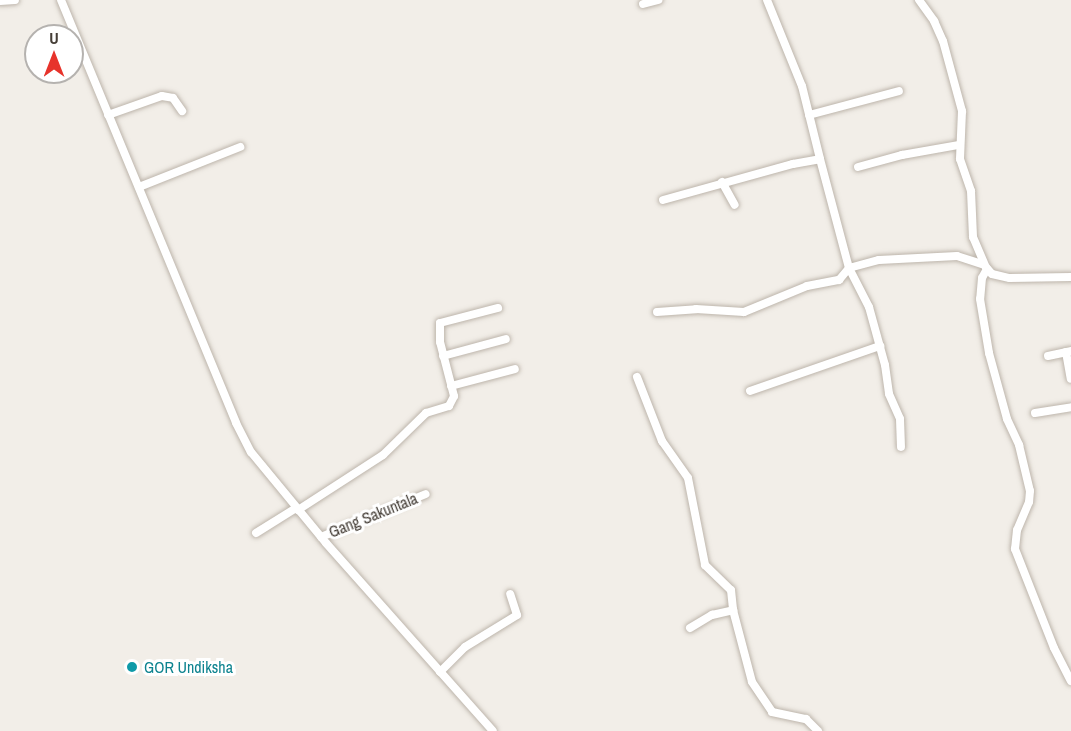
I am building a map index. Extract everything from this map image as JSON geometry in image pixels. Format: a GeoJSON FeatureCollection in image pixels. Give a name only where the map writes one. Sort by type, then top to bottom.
{"type":"FeatureCollection","features":[{"type":"Feature","properties":{"kind":"street"},"geometry":{"type":"LineString","coordinates":[[0,1],[15,0]]}},
{"type":"Feature","properties":{"kind":"street"},"geometry":{"type":"LineString","coordinates":[[60,0],[246,444],[321,537],[493,731]]}},
{"type":"Feature","properties":{"kind":"street"},"geometry":{"type":"LineString","coordinates":[[643,4],[658,0]]}},
{"type":"Feature","properties":{"kind":"street"},"geometry":{"type":"LineString","coordinates":[[766,0],[802,86],[849,268],[866,297],[880,346],[889,394],[900,419],[901,447]]}},
{"type":"Feature","properties":{"kind":"street"},"geometry":{"type":"LineString","coordinates":[[919,0],[934,21],[943,41],[962,111],[959,145],[961,163],[971,191],[974,237],[986,267],[981,282],[981,311],[1006,415],[1019,445],[1030,491],[1029,502],[1017,530],[1015,549],[1050,638],[1071,681]]}},
{"type":"Feature","properties":{"kind":"street"},"geometry":{"type":"LineString","coordinates":[[809,115],[899,91]]}},
{"type":"Feature","properties":{"kind":"street"},"geometry":{"type":"LineString","coordinates":[[108,115],[162,96],[173,98],[182,111]]}},
{"type":"Feature","properties":{"kind":"street"},"geometry":{"type":"LineString","coordinates":[[858,167],[902,155],[959,145]]}},
{"type":"Feature","properties":{"kind":"street"},"geometry":{"type":"LineString","coordinates":[[139,187],[240,147]]}},
{"type":"Feature","properties":{"kind":"street"},"geometry":{"type":"LineString","coordinates":[[663,200],[722,182],[820,159]]}},
{"type":"Feature","properties":{"kind":"street"},"geometry":{"type":"LineString","coordinates":[[722,182],[735,205]]}},
{"type":"Feature","properties":{"kind":"street"},"geometry":{"type":"LineString","coordinates":[[657,312],[696,309],[744,312],[807,286],[839,280],[849,268],[879,260],[964,256],[986,267],[995,275],[1027,279],[1071,277]]}},
{"type":"Feature","properties":{"kind":"street"},"geometry":{"type":"LineString","coordinates":[[256,533],[383,455],[426,413],[449,406],[454,396],[443,356],[440,323],[498,308]]}},
{"type":"Feature","properties":{"kind":"street"},"geometry":{"type":"LineString","coordinates":[[443,356],[506,339]]}},
{"type":"Feature","properties":{"kind":"street"},"geometry":{"type":"LineString","coordinates":[[750,392],[880,346]]}},
{"type":"Feature","properties":{"kind":"street"},"geometry":{"type":"LineString","coordinates":[[1048,356],[1069,351],[1071,379]]}},
{"type":"Feature","properties":{"kind":"street"},"geometry":{"type":"LineString","coordinates":[[451,386],[515,369]]}},
{"type":"Feature","properties":{"kind":"street"},"geometry":{"type":"LineString","coordinates":[[637,377],[662,441],[688,478],[702,560],[707,568],[730,588],[733,610],[750,677],[770,710],[778,715],[806,719],[818,731]]}},
{"type":"Feature","properties":{"kind":"street"},"geometry":{"type":"LineString","coordinates":[[1035,413],[1071,407]]}},
{"type":"Feature","properties":{"kind":"street","name":"Gang Sakuntala"},"geometry":{"type":"LineString","coordinates":[[321,537],[426,494]]}},
{"type":"Feature","properties":{"kind":"street"},"geometry":{"type":"LineString","coordinates":[[440,672],[465,647],[516,616],[518,611],[510,594]]}},
{"type":"Feature","properties":{"kind":"street"},"geometry":{"type":"LineString","coordinates":[[690,628],[712,615],[733,610]]}},
{"type":"Feature","properties":{"kind":"place","name":"GOR Undiksha"},"geometry":{"type":"Point","coordinates":[132,667]}}]}
